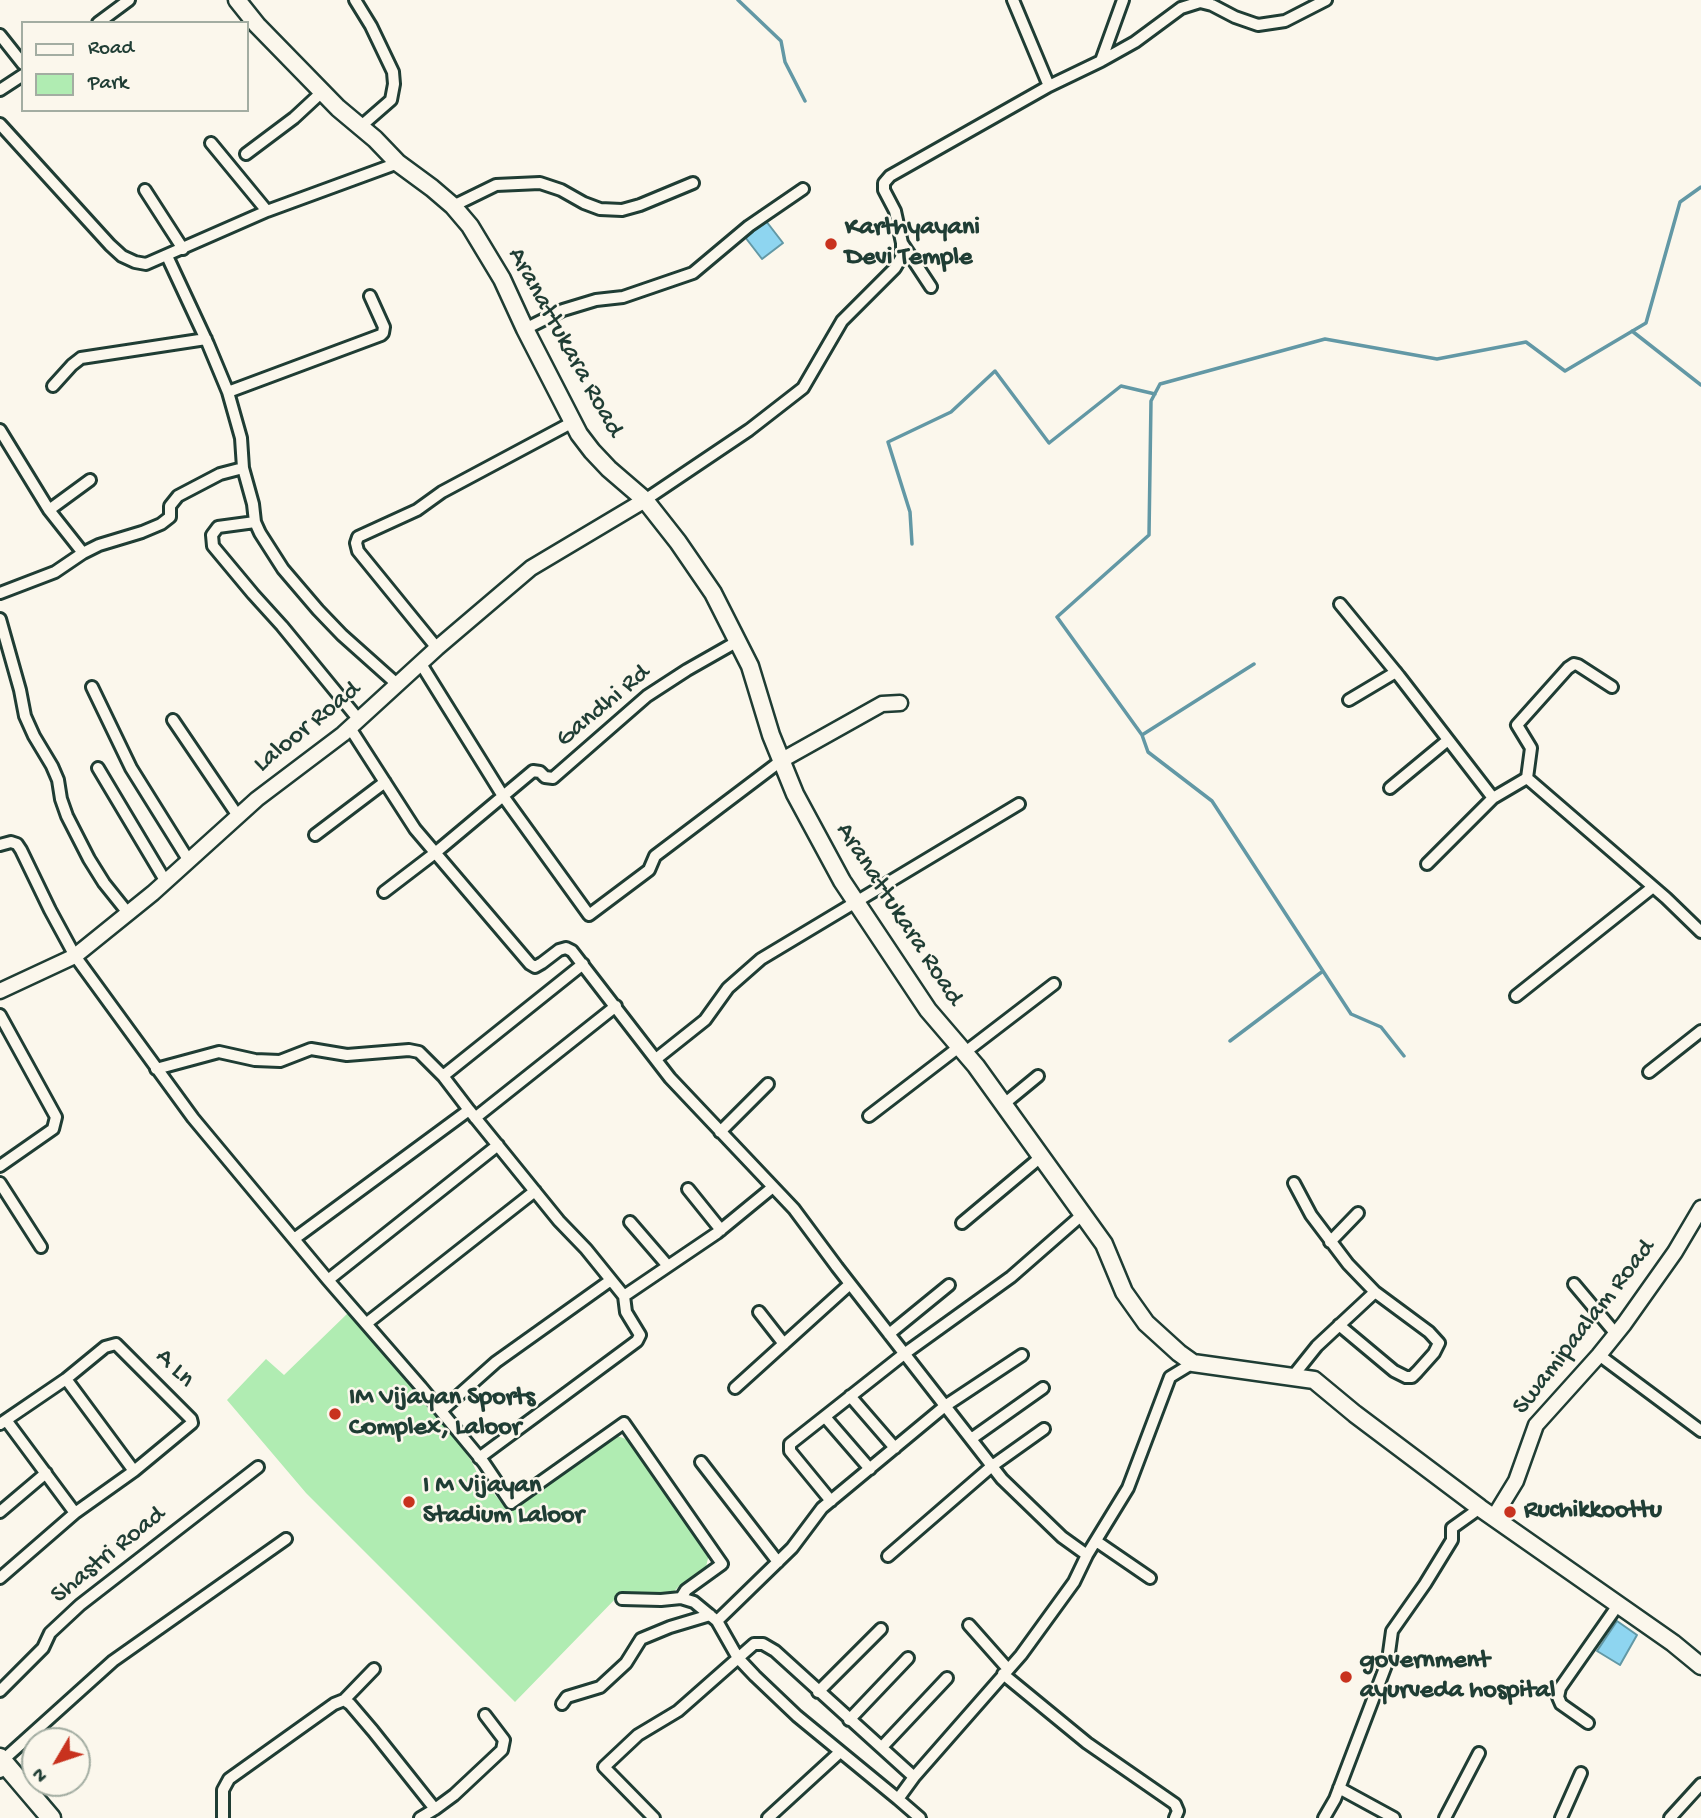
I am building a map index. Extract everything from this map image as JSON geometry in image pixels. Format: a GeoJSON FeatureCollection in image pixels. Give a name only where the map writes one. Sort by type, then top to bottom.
{"type":"FeatureCollection","features":[{"type":"Feature","properties":{"kind":"main road","name":"Aranattukara Road"},"geometry":{"type":"LineString","coordinates":[[237,0],[257,25],[322,92],[398,163],[453,206],[470,226],[502,279],[579,434],[592,451],[645,500],[713,593],[750,666],[771,736],[794,794],[842,881],[928,1010],[976,1066],[1083,1213],[1104,1244],[1124,1292],[1146,1323],[1193,1363]]}},
{"type":"Feature","properties":{"kind":"main road"},"geometry":{"type":"LineString","coordinates":[[1193,1363],[1314,1380],[1487,1513],[1673,1643],[1701,1666]]}},
{"type":"Feature","properties":{"kind":"main road"},"geometry":{"type":"LineString","coordinates":[[1,1763],[51,1818]]}},
{"type":"Feature","properties":{"kind":"street"},"geometry":{"type":"LineString","coordinates":[[101,21],[129,0]]}},
{"type":"Feature","properties":{"kind":"street"},"geometry":{"type":"LineString","coordinates":[[355,0],[393,72],[394,84],[391,100],[360,127]]}},
{"type":"Feature","properties":{"kind":"street"},"geometry":{"type":"LineString","coordinates":[[1013,0],[1049,86]]}},
{"type":"Feature","properties":{"kind":"street"},"geometry":{"type":"LineString","coordinates":[[1101,61],[1124,0]]}},
{"type":"Feature","properties":{"kind":"street"},"geometry":{"type":"LineString","coordinates":[[645,500],[749,430],[803,388],[842,321],[895,268],[902,256],[902,243],[895,211],[884,190],[884,183],[890,176],[1049,86],[1135,42],[1181,8],[1200,2],[1258,24],[1285,21],[1325,0]]}},
{"type":"Feature","properties":{"kind":"street"},"geometry":{"type":"LineString","coordinates":[[0,35],[21,61]]}},
{"type":"Feature","properties":{"kind":"street"},"geometry":{"type":"LineString","coordinates":[[0,90],[21,76]]}},
{"type":"Feature","properties":{"kind":"street"},"geometry":{"type":"LineString","coordinates":[[246,154],[294,118],[322,92]]}},
{"type":"Feature","properties":{"kind":"street"},"geometry":{"type":"LineString","coordinates":[[1,128],[110,245],[122,256],[146,264],[267,211],[398,163]]}},
{"type":"Feature","properties":{"kind":"street"},"geometry":{"type":"LineString","coordinates":[[211,143],[267,211]]}},
{"type":"Feature","properties":{"kind":"street"},"geometry":{"type":"LineString","coordinates":[[453,206],[496,185],[540,183],[600,209],[622,210],[692,183]]}},
{"type":"Feature","properties":{"kind":"street"},"geometry":{"type":"LineString","coordinates":[[525,329],[563,310],[596,300],[623,297],[692,272],[757,220],[803,189]]}},
{"type":"Feature","properties":{"kind":"street"},"geometry":{"type":"LineString","coordinates":[[145,190],[183,249]]}},
{"type":"Feature","properties":{"kind":"street"},"geometry":{"type":"LineString","coordinates":[[902,243],[931,287]]}},
{"type":"Feature","properties":{"kind":"street"},"geometry":{"type":"LineString","coordinates":[[167,256],[228,392],[241,438],[243,468],[260,534],[283,569],[318,610],[398,685]]}},
{"type":"Feature","properties":{"kind":"street"},"geometry":{"type":"LineString","coordinates":[[228,392],[381,335],[384,327],[370,296]]}},
{"type":"Feature","properties":{"kind":"street"},"geometry":{"type":"LineString","coordinates":[[53,386],[81,358],[206,339]]}},
{"type":"Feature","properties":{"kind":"street"},"geometry":{"type":"LineString","coordinates":[[437,648],[358,551],[358,537],[417,510],[442,492],[573,422]]}},
{"type":"Feature","properties":{"kind":"street"},"geometry":{"type":"LineString","coordinates":[[0,429],[49,510],[83,553]]}},
{"type":"Feature","properties":{"kind":"street"},"geometry":{"type":"LineString","coordinates":[[0,593],[55,572],[83,553],[112,540],[161,524],[170,517],[170,506],[178,496],[220,474],[243,468]]}},
{"type":"Feature","properties":{"kind":"street"},"geometry":{"type":"LineString","coordinates":[[49,510],[90,480]]}},
{"type":"Feature","properties":{"kind":"street","name":"Laloor Road"},"geometry":{"type":"LineString","coordinates":[[0,991],[75,956],[166,882],[257,799],[355,724],[437,648],[531,568],[645,500]]}},
{"type":"Feature","properties":{"kind":"street"},"geometry":{"type":"LineString","coordinates":[[255,522],[218,527],[212,535],[213,546],[282,625],[355,724],[385,782],[415,829],[530,964],[535,967],[559,950],[566,948],[572,951],[670,1078],[794,1209],[1002,1479],[1062,1537],[1087,1555]]}},
{"type":"Feature","properties":{"kind":"street"},"geometry":{"type":"LineString","coordinates":[[1340,604],[1493,798]]}},
{"type":"Feature","properties":{"kind":"street"},"geometry":{"type":"LineString","coordinates":[[0,619],[25,716],[58,780],[67,816],[94,867],[128,914]]}},
{"type":"Feature","properties":{"kind":"street","name":"Gandhi Rd"},"geometry":{"type":"LineString","coordinates":[[503,796],[533,771],[553,778],[648,696],[738,641]]}},
{"type":"Feature","properties":{"kind":"street"},"geometry":{"type":"LineString","coordinates":[[421,664],[503,796],[589,915],[649,870],[655,856],[782,760],[882,704],[900,703]]}},
{"type":"Feature","properties":{"kind":"street"},"geometry":{"type":"LineString","coordinates":[[1528,778],[1531,748],[1517,724],[1568,668],[1574,664],[1578,665],[1612,687]]}},
{"type":"Feature","properties":{"kind":"street"},"geometry":{"type":"LineString","coordinates":[[1349,700],[1396,672]]}},
{"type":"Feature","properties":{"kind":"street"},"geometry":{"type":"LineString","coordinates":[[92,687],[131,768],[189,861]]}},
{"type":"Feature","properties":{"kind":"street"},"geometry":{"type":"LineString","coordinates":[[173,720],[239,816]]}},
{"type":"Feature","properties":{"kind":"street"},"geometry":{"type":"LineString","coordinates":[[1390,788],[1448,740]]}},
{"type":"Feature","properties":{"kind":"street"},"geometry":{"type":"LineString","coordinates":[[98,768],[166,882]]}},
{"type":"Feature","properties":{"kind":"street"},"geometry":{"type":"LineString","coordinates":[[1427,864],[1493,798],[1528,778]]}},
{"type":"Feature","properties":{"kind":"street"},"geometry":{"type":"LineString","coordinates":[[1528,778],[1700,930]]}},
{"type":"Feature","properties":{"kind":"street"},"geometry":{"type":"LineString","coordinates":[[315,835],[385,782]]}},
{"type":"Feature","properties":{"kind":"street"},"geometry":{"type":"LineString","coordinates":[[384,892],[503,796]]}},
{"type":"Feature","properties":{"kind":"street"},"geometry":{"type":"LineString","coordinates":[[656,1059],[705,1020],[728,988],[761,959],[1019,804]]}},
{"type":"Feature","properties":{"kind":"street"},"geometry":{"type":"LineString","coordinates":[[0,845],[11,842],[17,844],[75,956],[193,1118],[441,1411],[511,1503],[624,1423],[722,1564],[686,1590],[681,1598]]}},
{"type":"Feature","properties":{"kind":"street"},"geometry":{"type":"LineString","coordinates":[[1516,996],[1653,887]]}},
{"type":"Feature","properties":{"kind":"street"},"geometry":{"type":"LineString","coordinates":[[443,1076],[583,964]]}},
{"type":"Feature","properties":{"kind":"street"},"geometry":{"type":"LineString","coordinates":[[869,1116],[1054,984]]}},
{"type":"Feature","properties":{"kind":"street"},"geometry":{"type":"LineString","coordinates":[[294,1239],[472,1114],[616,1006]]}},
{"type":"Feature","properties":{"kind":"street"},"geometry":{"type":"LineString","coordinates":[[0,1015],[56,1117],[53,1129],[0,1166]]}},
{"type":"Feature","properties":{"kind":"street"},"geometry":{"type":"LineString","coordinates":[[1649,1072],[1701,1031]]}},
{"type":"Feature","properties":{"kind":"street"},"geometry":{"type":"LineString","coordinates":[[156,1069],[219,1052],[255,1060],[280,1061],[311,1049],[347,1055],[408,1050],[419,1052],[443,1076],[559,1221],[624,1296],[626,1312],[640,1335],[637,1341],[479,1458]]}},
{"type":"Feature","properties":{"kind":"street"},"geometry":{"type":"LineString","coordinates":[[1004,1104],[1038,1076]]}},
{"type":"Feature","properties":{"kind":"street"},"geometry":{"type":"LineString","coordinates":[[720,1132],[768,1084]]}},
{"type":"Feature","properties":{"kind":"street"},"geometry":{"type":"LineString","coordinates":[[328,1280],[498,1145]]}},
{"type":"Feature","properties":{"kind":"street"},"geometry":{"type":"LineString","coordinates":[[962,1223],[1042,1156]]}},
{"type":"Feature","properties":{"kind":"street"},"geometry":{"type":"LineString","coordinates":[[0,1183],[41,1247]]}},
{"type":"Feature","properties":{"kind":"street"},"geometry":{"type":"LineString","coordinates":[[1294,1183],[1311,1215],[1348,1264],[1375,1292],[1429,1332],[1439,1343],[1434,1353],[1412,1377],[1400,1376],[1339,1325]]}},
{"type":"Feature","properties":{"kind":"street"},"geometry":{"type":"LineString","coordinates":[[624,1296],[721,1230],[773,1187]]}},
{"type":"Feature","properties":{"kind":"street"},"geometry":{"type":"LineString","coordinates":[[688,1189],[721,1230]]}},
{"type":"Feature","properties":{"kind":"street"},"geometry":{"type":"LineString","coordinates":[[367,1323],[535,1191]]}},
{"type":"Feature","properties":{"kind":"street","name":"Swamipaalam Road"},"geometry":{"type":"LineString","coordinates":[[1487,1513],[1516,1480],[1536,1425],[1616,1334],[1675,1252],[1701,1208]]}},
{"type":"Feature","properties":{"kind":"street"},"geometry":{"type":"LineString","coordinates":[[831,1501],[790,1451],[790,1444],[904,1354],[1011,1277],[1083,1213]]}},
{"type":"Feature","properties":{"kind":"street"},"geometry":{"type":"LineString","coordinates":[[1330,1242],[1358,1213]]}},
{"type":"Feature","properties":{"kind":"street"},"geometry":{"type":"LineString","coordinates":[[630,1222],[668,1266]]}},
{"type":"Feature","properties":{"kind":"street"},"geometry":{"type":"LineString","coordinates":[[441,1411],[496,1362],[611,1279]]}},
{"type":"Feature","properties":{"kind":"street"},"geometry":{"type":"LineString","coordinates":[[735,1388],[850,1284]]}},
{"type":"Feature","properties":{"kind":"street"},"geometry":{"type":"LineString","coordinates":[[1574,1284],[1616,1334]]}},
{"type":"Feature","properties":{"kind":"street"},"geometry":{"type":"LineString","coordinates":[[889,1334],[949,1285]]}},
{"type":"Feature","properties":{"kind":"street"},"geometry":{"type":"LineString","coordinates":[[1293,1376],[1317,1346],[1375,1292]]}},
{"type":"Feature","properties":{"kind":"street"},"geometry":{"type":"LineString","coordinates":[[759,1312],[784,1344]]}},
{"type":"Feature","properties":{"kind":"street","name":"A Ln"},"geometry":{"type":"LineString","coordinates":[[0,1578],[75,1513],[134,1471],[192,1423],[116,1344],[105,1347],[3,1422]]}},
{"type":"Feature","properties":{"kind":"street"},"geometry":{"type":"LineString","coordinates":[[562,1704],[567,1697],[600,1687],[626,1663],[641,1639],[670,1627],[714,1618],[792,1548],[822,1508],[945,1406],[1022,1355]]}},
{"type":"Feature","properties":{"kind":"street"},"geometry":{"type":"LineString","coordinates":[[1599,1355],[1701,1431]]}},
{"type":"Feature","properties":{"kind":"street"},"geometry":{"type":"LineString","coordinates":[[898,1799],[914,1777],[1021,1655],[1074,1582],[1087,1555],[1128,1488],[1170,1377],[1193,1363]]}},
{"type":"Feature","properties":{"kind":"street"},"geometry":{"type":"LineString","coordinates":[[66,1378],[134,1471]]}},
{"type":"Feature","properties":{"kind":"street"},"geometry":{"type":"LineString","coordinates":[[971,1439],[1044,1388]]}},
{"type":"Feature","properties":{"kind":"street"},"geometry":{"type":"LineString","coordinates":[[850,1396],[895,1448]]}},
{"type":"Feature","properties":{"kind":"street"},"geometry":{"type":"LineString","coordinates":[[825,1416],[870,1469]]}},
{"type":"Feature","properties":{"kind":"street"},"geometry":{"type":"LineString","coordinates":[[3,1422],[75,1513]]}},
{"type":"Feature","properties":{"kind":"street"},"geometry":{"type":"LineString","coordinates":[[888,1556],[992,1466],[1044,1429]]}},
{"type":"Feature","properties":{"kind":"street"},"geometry":{"type":"LineString","coordinates":[[701,1462],[778,1562]]}},
{"type":"Feature","properties":{"kind":"street","name":"Shastri Road"},"geometry":{"type":"LineString","coordinates":[[0,1691],[43,1648],[50,1633],[80,1605],[258,1467]]}},
{"type":"Feature","properties":{"kind":"street"},"geometry":{"type":"LineString","coordinates":[[0,1512],[46,1473]]}},
{"type":"Feature","properties":{"kind":"street"},"geometry":{"type":"LineString","coordinates":[[1324,1818],[1335,1799],[1388,1660],[1392,1631],[1452,1540],[1452,1528],[1487,1513]]}},
{"type":"Feature","properties":{"kind":"street"},"geometry":{"type":"LineString","coordinates":[[1,1763],[113,1661],[286,1539]]}},
{"type":"Feature","properties":{"kind":"street"},"geometry":{"type":"LineString","coordinates":[[1096,1541],[1150,1578]]}},
{"type":"Feature","properties":{"kind":"street"},"geometry":{"type":"LineString","coordinates":[[622,1599],[681,1598],[694,1602],[714,1618],[738,1658],[755,1676],[797,1716],[920,1818]]}},
{"type":"Feature","properties":{"kind":"street"},"geometry":{"type":"LineString","coordinates":[[1588,1723],[1561,1704],[1558,1697],[1560,1688],[1618,1605]]}},
{"type":"Feature","properties":{"kind":"street"},"geometry":{"type":"LineString","coordinates":[[969,1625],[1006,1672],[1087,1743],[1175,1804],[1178,1811],[1175,1818]]}},
{"type":"Feature","properties":{"kind":"street"},"geometry":{"type":"LineString","coordinates":[[818,1692],[881,1629]]}},
{"type":"Feature","properties":{"kind":"street"},"geometry":{"type":"LineString","coordinates":[[654,1818],[604,1767],[638,1735],[678,1711],[754,1644],[764,1644],[775,1651],[914,1777]]}},
{"type":"Feature","properties":{"kind":"street"},"geometry":{"type":"LineString","coordinates":[[849,1720],[908,1658]]}},
{"type":"Feature","properties":{"kind":"street"},"geometry":{"type":"LineString","coordinates":[[223,1818],[223,1790],[229,1780],[334,1704],[344,1700],[374,1669]]}},
{"type":"Feature","properties":{"kind":"street"},"geometry":{"type":"LineString","coordinates":[[882,1747],[947,1678]]}},
{"type":"Feature","properties":{"kind":"street"},"geometry":{"type":"LineString","coordinates":[[344,1700],[373,1731],[435,1809]]}},
{"type":"Feature","properties":{"kind":"street"},"geometry":{"type":"LineString","coordinates":[[420,1818],[454,1795],[502,1750],[504,1740],[485,1715]]}},
{"type":"Feature","properties":{"kind":"street"},"geometry":{"type":"LineString","coordinates":[[768,1818],[840,1752]]}},
{"type":"Feature","properties":{"kind":"street"},"geometry":{"type":"LineString","coordinates":[[1445,1818],[1479,1754]]}},
{"type":"Feature","properties":{"kind":"street"},"geometry":{"type":"LineString","coordinates":[[1561,1818],[1581,1773]]}},
{"type":"Feature","properties":{"kind":"street"},"geometry":{"type":"LineString","coordinates":[[1670,1818],[1701,1784]]}},
{"type":"Feature","properties":{"kind":"street"},"geometry":{"type":"LineString","coordinates":[[1339,1788],[1394,1818]]}},
{"type":"Feature","properties":{"kind":"green space","name":"I M Vijayan Stadium Laloor"},"geometry":{"type":"Polygon","coordinates":[[[348,1313],[450,1430],[477,1473],[509,1512],[617,1436],[626,1439],[709,1554],[706,1567],[679,1586],[670,1596],[621,1593],[515,1702],[306,1493],[227,1400],[266,1359],[284,1375],[348,1313]]]}},
{"type":"Feature","properties":{"kind":"water"},"geometry":{"type":"Polygon","coordinates":[[[766,221],[783,243],[762,259],[745,237],[766,221]]]}},
{"type":"Feature","properties":{"kind":"water"},"geometry":{"type":"Polygon","coordinates":[[[1617,1621],[1637,1635],[1620,1665],[1597,1651],[1617,1621]]]}},
{"type":"Feature","properties":{"kind":"waterway"},"geometry":{"type":"LineString","coordinates":[[738,0],[781,41],[785,62],[805,101]]}},
{"type":"Feature","properties":{"kind":"waterway"},"geometry":{"type":"LineString","coordinates":[[1404,1056],[1381,1027],[1351,1014],[1212,801],[1148,752],[1142,735],[1057,617],[1149,535],[1151,401],[1160,384],[1325,339],[1437,359],[1526,342],[1565,371],[1646,323],[1680,202],[1701,187]]}},
{"type":"Feature","properties":{"kind":"waterway"},"geometry":{"type":"LineString","coordinates":[[1632,331],[1701,385]]}},
{"type":"Feature","properties":{"kind":"waterway"},"geometry":{"type":"LineString","coordinates":[[912,544],[910,512],[888,442],[951,412],[995,371],[1049,443],[1121,386],[1155,394]]}},
{"type":"Feature","properties":{"kind":"waterway"},"geometry":{"type":"LineString","coordinates":[[1142,735],[1254,664]]}},
{"type":"Feature","properties":{"kind":"waterway"},"geometry":{"type":"LineString","coordinates":[[1230,1041],[1323,971]]}},
{"type":"Feature","properties":{"kind":"place","name":"Karthyayani Devi Temple"},"geometry":{"type":"Point","coordinates":[831,244]}},
{"type":"Feature","properties":{"kind":"place","name":"IM Vijayan Sports Complex, Laloor"},"geometry":{"type":"Point","coordinates":[335,1414]}},
{"type":"Feature","properties":{"kind":"place","name":"I M Vijayan Stadium Laloor"},"geometry":{"type":"Point","coordinates":[409,1502]}},
{"type":"Feature","properties":{"kind":"place","name":"Ruchikkoottu"},"geometry":{"type":"Point","coordinates":[1510,1512]}},
{"type":"Feature","properties":{"kind":"place","name":"government ayurveda hospital"},"geometry":{"type":"Point","coordinates":[1346,1677]}}]}
